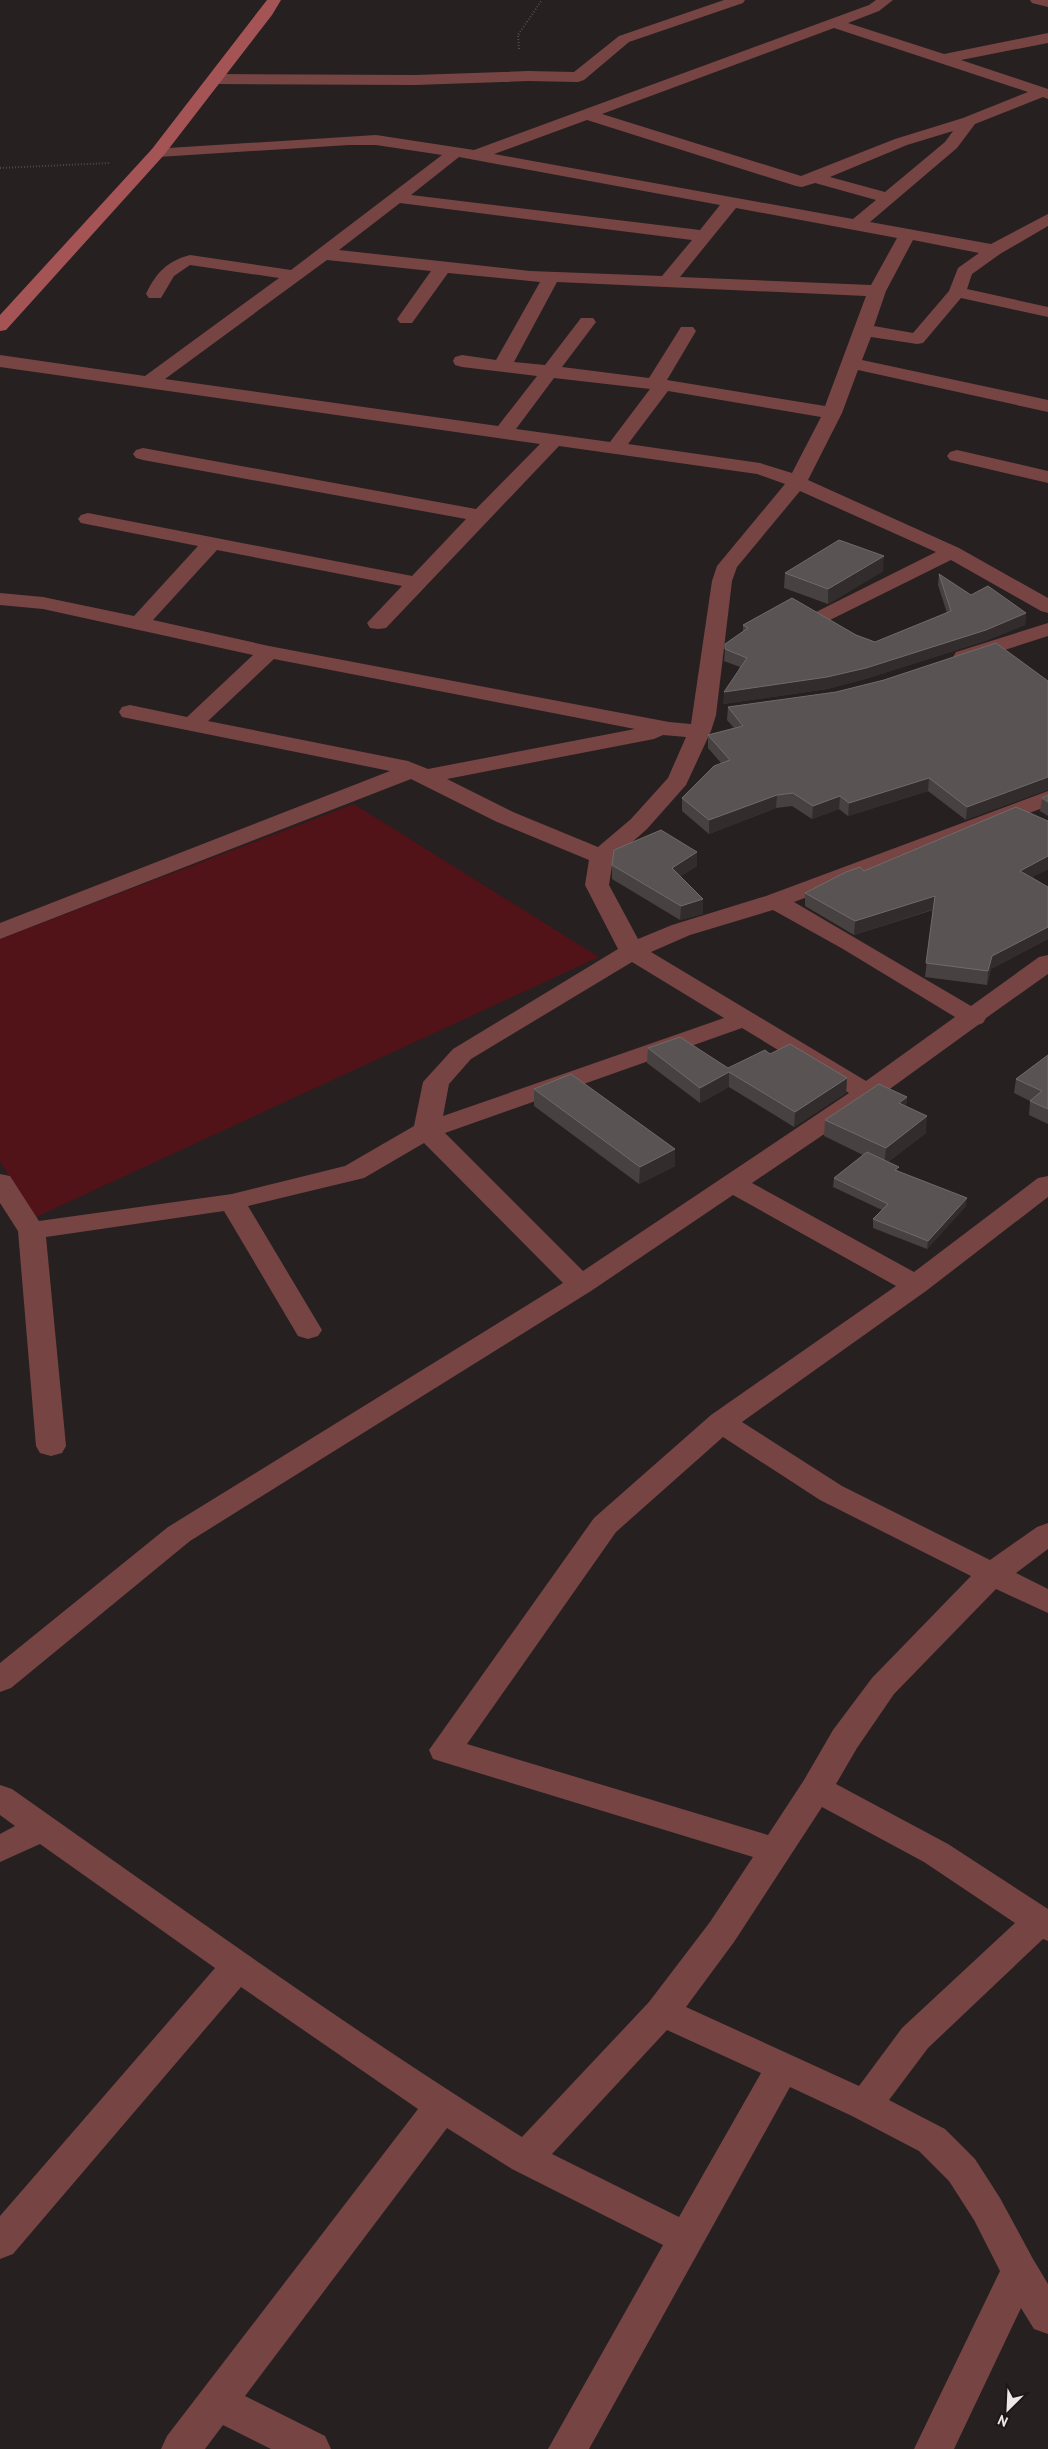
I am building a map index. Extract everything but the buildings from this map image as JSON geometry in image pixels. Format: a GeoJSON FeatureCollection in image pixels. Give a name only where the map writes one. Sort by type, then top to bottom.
{"type":"FeatureCollection","features":[{"type":"Feature","properties":{"kind":"street"},"geometry":{"type":"LineString","coordinates":[[0,326],[153,158],[216,79],[274,0]]}},
{"type":"Feature","properties":{"kind":"street"},"geometry":{"type":"LineString","coordinates":[[216,79],[416,80],[528,76],[578,77],[624,39],[738,0]]}},
{"type":"Feature","properties":{"kind":"street"},"geometry":{"type":"LineString","coordinates":[[847,0],[880,4]]}},
{"type":"Feature","properties":{"kind":"street"},"geometry":{"type":"LineString","coordinates":[[1037,0],[1048,3]]}},
{"type":"Feature","properties":{"kind":"street"},"geometry":{"type":"LineString","coordinates":[[475,155],[834,23],[880,4]]}},
{"type":"Feature","properties":{"kind":"street"},"geometry":{"type":"LineString","coordinates":[[834,23],[1045,93]]}},
{"type":"Feature","properties":{"kind":"street"},"geometry":{"type":"LineString","coordinates":[[944,59],[1048,38]]}},
{"type":"Feature","properties":{"kind":"street"},"geometry":{"type":"LineString","coordinates":[[584,114],[802,182],[901,142],[969,121],[1045,93]]}},
{"type":"Feature","properties":{"kind":"street"},"geometry":{"type":"LineString","coordinates":[[856,225],[951,145],[969,121]]}},
{"type":"Feature","properties":{"kind":"street"},"geometry":{"type":"LineString","coordinates":[[153,158],[350,140],[376,140],[475,155],[994,250]]}},
{"type":"Feature","properties":{"kind":"street"},"geometry":{"type":"LineString","coordinates":[[149,382],[323,254],[456,152]]}},
{"type":"Feature","properties":{"kind":"street"},"geometry":{"type":"LineString","coordinates":[[813,177],[888,198]]}},
{"type":"Feature","properties":{"kind":"street"},"geometry":{"type":"LineString","coordinates":[[397,198],[705,236]]}},
{"type":"Feature","properties":{"kind":"street"},"geometry":{"type":"LineString","coordinates":[[668,280],[732,202]]}},
{"type":"Feature","properties":{"kind":"street"},"geometry":{"type":"LineString","coordinates":[[864,330],[916,339],[957,292],[964,272],[994,250],[1044,225]]}},
{"type":"Feature","properties":{"kind":"street"},"geometry":{"type":"LineString","coordinates":[[867,1093],[742,1020],[632,951],[597,885],[601,857],[639,824],[678,780],[710,720],[722,581],[727,566],[797,482],[832,413],[877,291],[908,235]]}},
{"type":"Feature","properties":{"kind":"street"},"geometry":{"type":"LineString","coordinates":[[323,254],[551,277],[668,280],[877,291]]}},
{"type":"Feature","properties":{"kind":"street"},"geometry":{"type":"LineString","coordinates":[[156,294],[163,276],[178,264],[190,260],[292,276]]}},
{"type":"Feature","properties":{"kind":"street"},"geometry":{"type":"LineString","coordinates":[[406,319],[443,267]]}},
{"type":"Feature","properties":{"kind":"street"},"geometry":{"type":"LineString","coordinates":[[502,366],[551,277]]}},
{"type":"Feature","properties":{"kind":"street"},"geometry":{"type":"LineString","coordinates":[[957,292],[1048,312]]}},
{"type":"Feature","properties":{"kind":"street"},"geometry":{"type":"LineString","coordinates":[[503,433],[587,322]]}},
{"type":"Feature","properties":{"kind":"street"},"geometry":{"type":"LineString","coordinates":[[615,449],[659,385],[687,331]]}},
{"type":"Feature","properties":{"kind":"street"},"geometry":{"type":"LineString","coordinates":[[0,361],[760,470],[797,482],[952,552],[1048,606]]}},
{"type":"Feature","properties":{"kind":"street"},"geometry":{"type":"LineString","coordinates":[[462,361],[659,385],[832,413]]}},
{"type":"Feature","properties":{"kind":"street"},"geometry":{"type":"LineString","coordinates":[[851,364],[1048,406]]}},
{"type":"Feature","properties":{"kind":"street"},"geometry":{"type":"LineString","coordinates":[[378,623],[554,440]]}},
{"type":"Feature","properties":{"kind":"street"},"geometry":{"type":"LineString","coordinates":[[144,454],[481,516]]}},
{"type":"Feature","properties":{"kind":"street"},"geometry":{"type":"LineString","coordinates":[[1028,472],[1048,454]]}},
{"type":"Feature","properties":{"kind":"street"},"geometry":{"type":"LineString","coordinates":[[957,456],[1048,477]]}},
{"type":"Feature","properties":{"kind":"street"},"geometry":{"type":"LineString","coordinates":[[88,519],[417,583]]}},
{"type":"Feature","properties":{"kind":"street"},"geometry":{"type":"LineString","coordinates":[[139,623],[212,543]]}},
{"type":"Feature","properties":{"kind":"street"},"geometry":{"type":"LineString","coordinates":[[823,616],[952,552]]}},
{"type":"Feature","properties":{"kind":"street"},"geometry":{"type":"LineString","coordinates":[[0,599],[43,603],[269,652],[669,729]]}},
{"type":"Feature","properties":{"kind":"street"},"geometry":{"type":"LineString","coordinates":[[947,662],[1048,629]]}},
{"type":"Feature","properties":{"kind":"street"},"geometry":{"type":"LineString","coordinates":[[191,725],[269,652]]}},
{"type":"Feature","properties":{"kind":"street"},"geometry":{"type":"LineString","coordinates":[[130,712],[420,773],[505,817],[601,857]]}},
{"type":"Feature","properties":{"kind":"street"},"geometry":{"type":"LineString","coordinates":[[0,932],[420,773],[710,720]]}},
{"type":"Feature","properties":{"kind":"street"},"geometry":{"type":"LineString","coordinates":[[427,1130],[436,1082],[462,1054],[632,951],[681,930],[775,901],[1048,798]]}},
{"type":"Feature","properties":{"kind":"street"},"geometry":{"type":"LineString","coordinates":[[1017,810],[1040,822]]}},
{"type":"Feature","properties":{"kind":"street"},"geometry":{"type":"LineString","coordinates":[[775,901],[852,944],[974,1018]]}},
{"type":"Feature","properties":{"kind":"street"},"geometry":{"type":"LineString","coordinates":[[0,1680],[179,1534],[581,1285],[1042,973]]}},
{"type":"Feature","properties":{"kind":"street"},"geometry":{"type":"LineString","coordinates":[[32,1231],[232,1202],[354,1172],[427,1130],[742,1020]]}},
{"type":"Feature","properties":{"kind":"street"},"geometry":{"type":"LineString","coordinates":[[427,1130],[581,1285]]}},
{"type":"Feature","properties":{"kind":"street"},"geometry":{"type":"LineString","coordinates":[[732,1183],[916,1285]]}},
{"type":"Feature","properties":{"kind":"street"},"geometry":{"type":"LineString","coordinates":[[0,1184],[32,1231],[51,1446]]}},
{"type":"Feature","properties":{"kind":"street"},"geometry":{"type":"LineString","coordinates":[[774,1850],[445,1750],[605,1525],[721,1422],[916,1285],[1048,1184]]}},
{"type":"Feature","properties":{"kind":"street"},"geometry":{"type":"LineString","coordinates":[[232,1202],[308,1330]]}},
{"type":"Feature","properties":{"kind":"street"},"geometry":{"type":"LineString","coordinates":[[721,1422],[831,1493],[1048,1602]]}},
{"type":"Feature","properties":{"kind":"street"},"geometry":{"type":"LineString","coordinates":[[525,2158],[662,2012],[722,1932],[774,1850],[816,1789],[845,1739],[883,1686],[992,1574],[1048,1534]]}},
{"type":"Feature","properties":{"kind":"street"},"geometry":{"type":"LineString","coordinates":[[816,1789],[936,1853],[1044,1924],[915,2038],[865,2106]]}},
{"type":"Feature","properties":{"kind":"street"},"geometry":{"type":"LineString","coordinates":[[0,1798],[238,1966],[442,2106],[525,2158],[687,2239]]}},
{"type":"Feature","properties":{"kind":"street"},"geometry":{"type":"LineString","coordinates":[[0,1849],[42,1827]]}},
{"type":"Feature","properties":{"kind":"street"},"geometry":{"type":"LineString","coordinates":[[0,2244],[238,1966]]}},
{"type":"Feature","properties":{"kind":"street"},"geometry":{"type":"LineString","coordinates":[[662,2012],[783,2067],[932,2140],[962,2170],[987,2208],[1019,2271],[1048,2317]]}},
{"type":"Feature","properties":{"kind":"street"},"geometry":{"type":"LineString","coordinates":[[568,2449],[783,2067]]}},
{"type":"Feature","properties":{"kind":"street"},"geometry":{"type":"LineString","coordinates":[[181,2449],[442,2106]]}},
{"type":"Feature","properties":{"kind":"street"},"geometry":{"type":"LineString","coordinates":[[934,2449],[1019,2271]]}},
{"type":"Feature","properties":{"kind":"street"},"geometry":{"type":"LineString","coordinates":[[217,2402],[311,2449]]}},
{"type":"Feature","properties":{"kind":"path"},"geometry":{"type":"LineString","coordinates":[[528,76],[519,51],[518,35],[542,0]]}},
{"type":"Feature","properties":{"kind":"path"},"geometry":{"type":"LineString","coordinates":[[0,168],[153,158]]}},
{"type":"Feature","properties":{"kind":"shaded area"},"geometry":{"type":"Polygon","coordinates":[[[354,804],[599,957],[36,1217],[0,1162],[0,939],[354,804]]]}}]}
